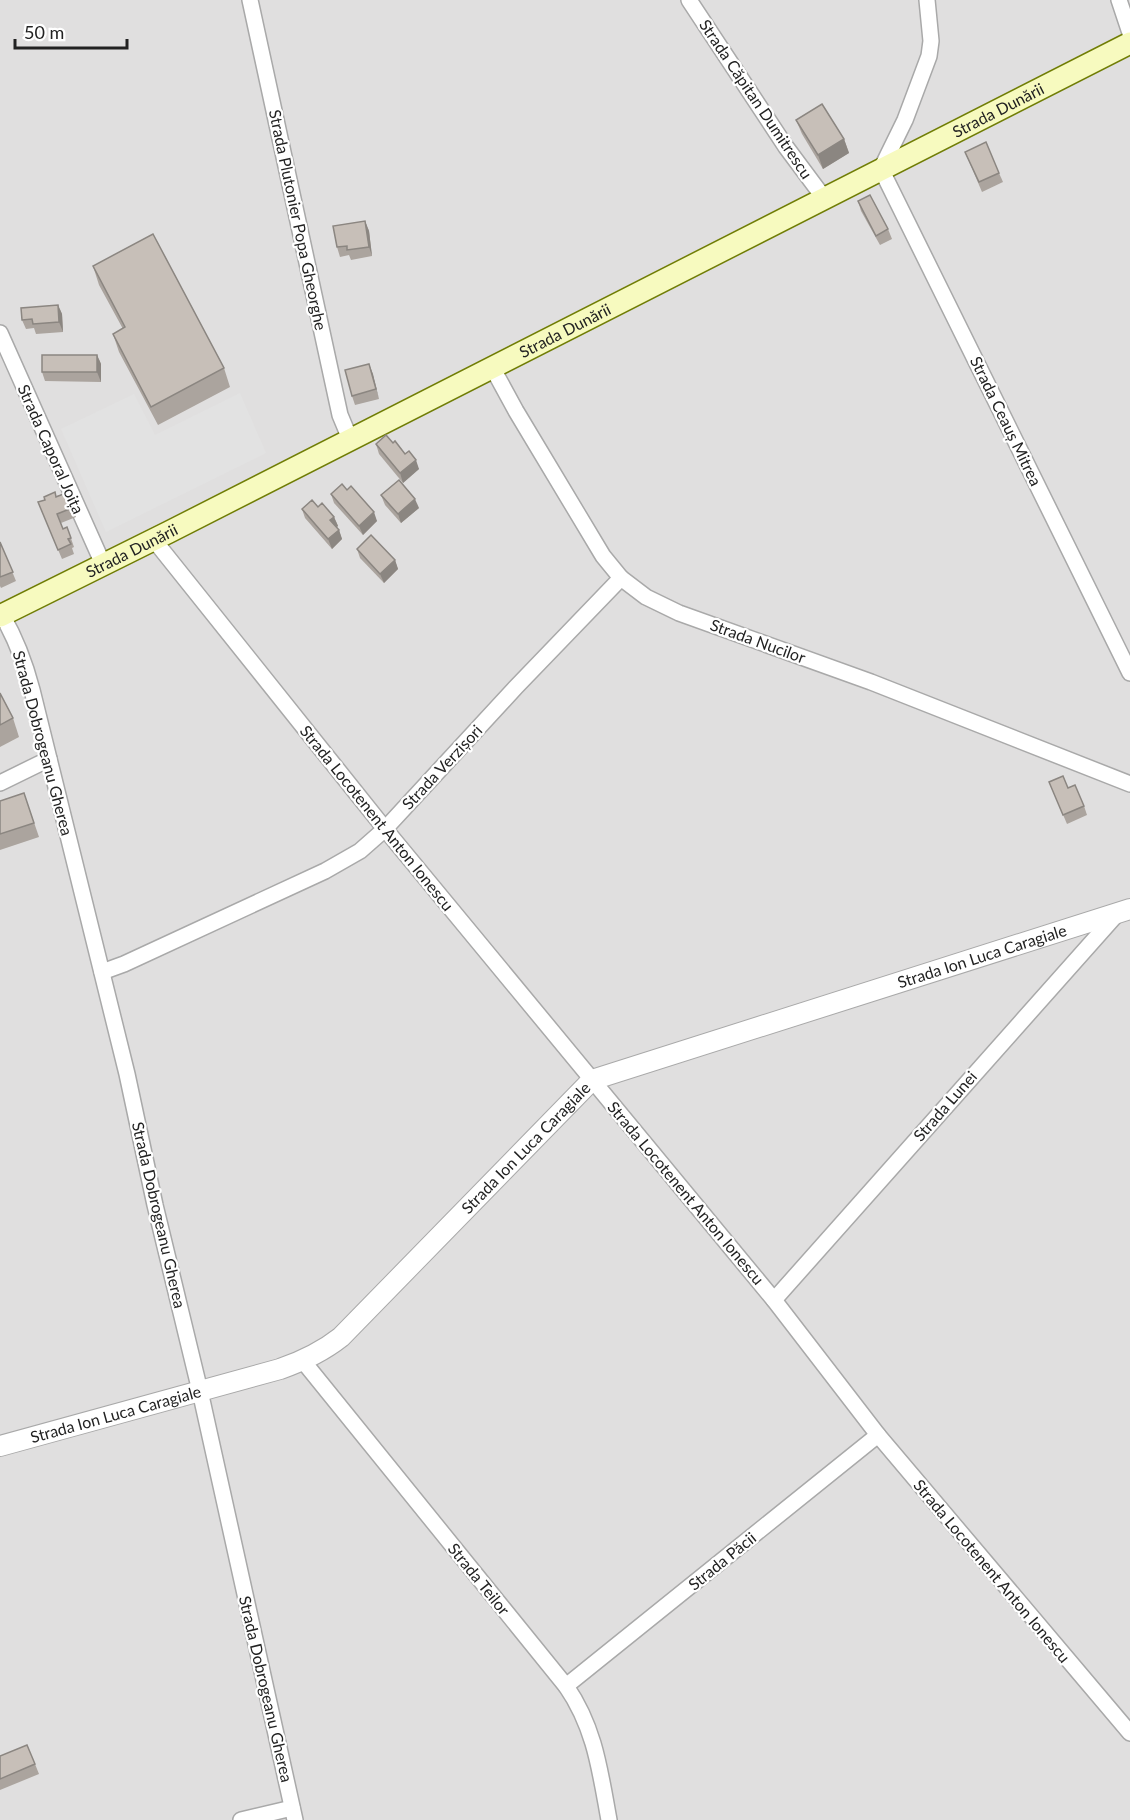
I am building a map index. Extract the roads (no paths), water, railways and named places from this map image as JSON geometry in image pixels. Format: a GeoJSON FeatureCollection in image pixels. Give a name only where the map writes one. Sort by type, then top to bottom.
{"type":"FeatureCollection","features":[{"type":"Feature","properties":{"kind":"main road","name":"Strada Dunării"},"geometry":{"type":"LineString","coordinates":[[1,616],[1130,43]]}},
{"type":"Feature","properties":{"kind":"street","name":"Strada Plutonier Popa Gheorghe"},"geometry":{"type":"LineString","coordinates":[[250,0],[340,415],[350,439]]}},
{"type":"Feature","properties":{"kind":"street","name":"Strada Căpitan Dumitrescu"},"geometry":{"type":"LineString","coordinates":[[689,0],[786,147],[824,198]]}},
{"type":"Feature","properties":{"kind":"street"},"geometry":{"type":"LineString","coordinates":[[881,169],[905,120],[929,56],[931,41],[927,0]]}},
{"type":"Feature","properties":{"kind":"street"},"geometry":{"type":"LineString","coordinates":[[1119,0],[1130,33]]}},
{"type":"Feature","properties":{"kind":"street","name":"Strada Ceauș Mitrea"},"geometry":{"type":"LineString","coordinates":[[881,169],[1130,673]]}},
{"type":"Feature","properties":{"kind":"street","name":"Strada Caporal Joița"},"geometry":{"type":"LineString","coordinates":[[0,333],[103,564]]}},
{"type":"Feature","properties":{"kind":"street","name":"Strada Nucilor"},"geometry":{"type":"LineString","coordinates":[[492,367],[603,556],[621,578],[646,597],[680,613],[871,682],[1130,784]]}},
{"type":"Feature","properties":{"kind":"street","name":"Strada Locotenent Anton Ionescu"},"geometry":{"type":"LineString","coordinates":[[154,540],[385,829],[774,1300],[878,1435],[1130,1733]]}},
{"type":"Feature","properties":{"kind":"street","name":"Strada Verzișori"},"geometry":{"type":"LineString","coordinates":[[102,972],[325,871],[360,851],[385,829],[516,687],[621,578]]}},
{"type":"Feature","properties":{"kind":"street","name":"Strada Dobrogeanu Gherea"},"geometry":{"type":"LineString","coordinates":[[1,616],[14,635],[23,658],[127,1074],[294,1814]]}},
{"type":"Feature","properties":{"kind":"street"},"geometry":{"type":"LineString","coordinates":[[0,783],[49,759]]}},
{"type":"Feature","properties":{"kind":"street","name":"Strada Ion Luca Caragiale"},"geometry":{"type":"LineString","coordinates":[[0,1446],[303,1361],[324,1350],[341,1337],[592,1080],[1123,911]]}},
{"type":"Feature","properties":{"kind":"street","name":"Strada Lunei"},"geometry":{"type":"LineString","coordinates":[[774,1300],[1123,911]]}},
{"type":"Feature","properties":{"kind":"street","name":"Strada Teilor"},"geometry":{"type":"LineString","coordinates":[[303,1361],[566,1686],[578,1704],[598,1755],[609,1820]]}},
{"type":"Feature","properties":{"kind":"street","name":"Strada Păcii"},"geometry":{"type":"LineString","coordinates":[[566,1686],[878,1435]]}},
{"type":"Feature","properties":{"kind":"street"},"geometry":{"type":"LineString","coordinates":[[241,1820],[294,1814]]}}]}
